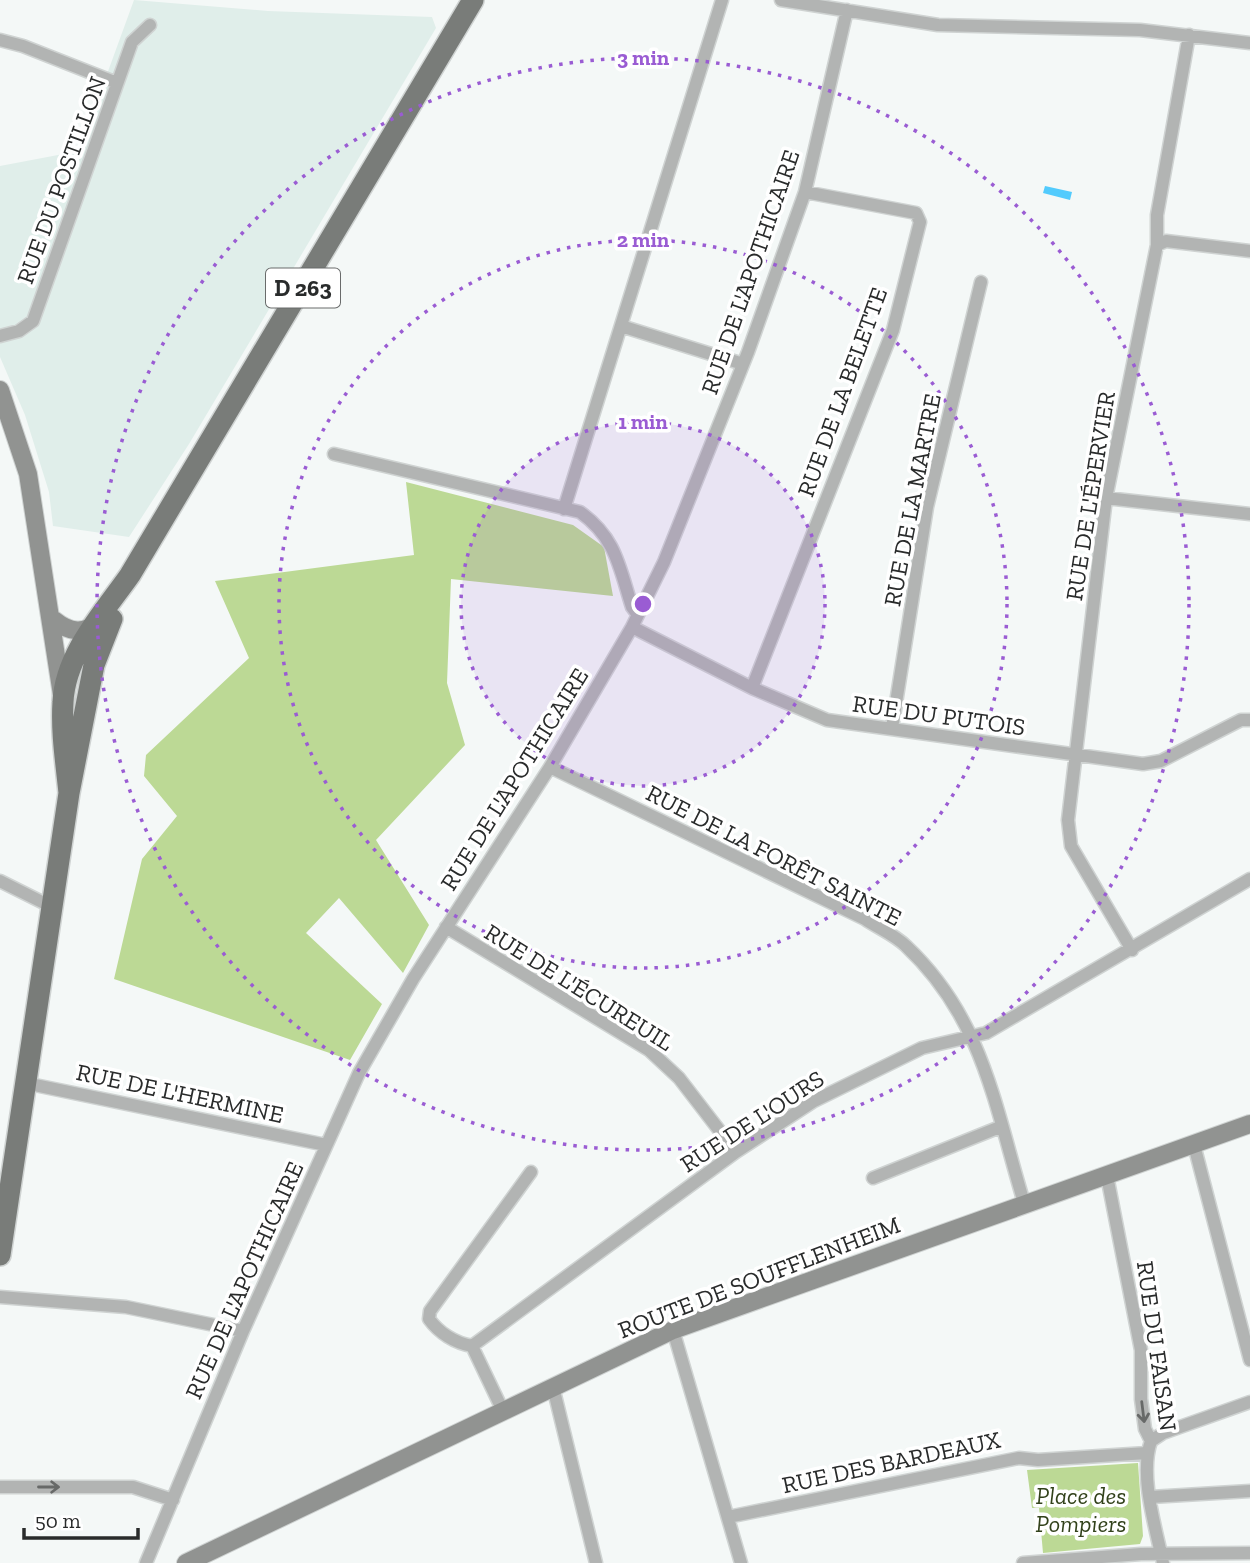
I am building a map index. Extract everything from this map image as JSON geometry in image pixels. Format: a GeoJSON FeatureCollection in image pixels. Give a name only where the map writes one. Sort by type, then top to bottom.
{"type":"FeatureCollection","features":[{"type":"Feature","properties":{"kind":"main road","name":"D 263"},"geometry":{"type":"LineString","coordinates":[[0,1255],[3,1218],[69,793],[81,734],[84,654],[473,0]]}},
{"type":"Feature","properties":{"kind":"main road"},"geometry":{"type":"LineString","coordinates":[[0,390],[28,474],[63,702]]}},
{"type":"Feature","properties":{"kind":"main road","name":"D 263"},"geometry":{"type":"LineString","coordinates":[[69,793],[63,702],[100,617],[131,575]]}},
{"type":"Feature","properties":{"kind":"main road"},"geometry":{"type":"LineString","coordinates":[[51,616],[68,630],[77,631],[90,628],[100,617]]}},
{"type":"Feature","properties":{"kind":"main road"},"geometry":{"type":"LineString","coordinates":[[51,616],[84,654]]}},
{"type":"Feature","properties":{"kind":"main road"},"geometry":{"type":"LineString","coordinates":[[53,641],[59,652],[84,654]]}},
{"type":"Feature","properties":{"kind":"main road","name":"ROUTE DE SOUFFLENHEIM"},"geometry":{"type":"LineString","coordinates":[[186,1563],[673,1330],[1250,1124]]}},
{"type":"Feature","properties":{"kind":"street"},"geometry":{"type":"LineString","coordinates":[[564,509],[722,0]]}},
{"type":"Feature","properties":{"kind":"street"},"geometry":{"type":"LineString","coordinates":[[781,0],[813,2],[938,25],[1140,30],[1250,43]]}},
{"type":"Feature","properties":{"kind":"street","name":"RUE DE L'APOTHICAIRE"},"geometry":{"type":"LineString","coordinates":[[146,1563],[243,1331],[359,1073],[446,928],[550,767],[635,621],[664,562],[743,364],[805,192],[847,10]]}},
{"type":"Feature","properties":{"kind":"street","name":"RUE DU POSTILLON"},"geometry":{"type":"LineString","coordinates":[[0,336],[19,331],[33,321],[132,42],[150,25]]}},
{"type":"Feature","properties":{"kind":"street","name":"RUE DE L'ÉPERVIER"},"geometry":{"type":"LineString","coordinates":[[1132,950],[1071,846],[1068,820],[1106,498],[1157,245],[1157,215],[1189,36]]}},
{"type":"Feature","properties":{"kind":"street"},"geometry":{"type":"LineString","coordinates":[[0,40],[117,83]]}},
{"type":"Feature","properties":{"kind":"street","name":"RUE DE LA BELETTE"},"geometry":{"type":"LineString","coordinates":[[752,688],[892,330],[920,222],[916,213],[805,192]]}},
{"type":"Feature","properties":{"kind":"street"},"geometry":{"type":"LineString","coordinates":[[1157,245],[1166,242],[1250,251]]}},
{"type":"Feature","properties":{"kind":"street","name":"RUE DE LA MARTRE"},"geometry":{"type":"LineString","coordinates":[[892,728],[927,507],[981,282]]}},
{"type":"Feature","properties":{"kind":"street"},"geometry":{"type":"LineString","coordinates":[[621,326],[743,364]]}},
{"type":"Feature","properties":{"kind":"street"},"geometry":{"type":"LineString","coordinates":[[334,454],[580,512],[600,527],[613,545],[635,621]]}},
{"type":"Feature","properties":{"kind":"street"},"geometry":{"type":"LineString","coordinates":[[1106,498],[1250,514]]}},
{"type":"Feature","properties":{"kind":"street","name":"RUE DU PUTOIS"},"geometry":{"type":"LineString","coordinates":[[635,621],[752,688],[827,720],[1075,757],[1143,764],[1161,761],[1241,720],[1250,720]]}},
{"type":"Feature","properties":{"kind":"street","name":"RUE DE LA FORÊT SAINTE"},"geometry":{"type":"LineString","coordinates":[[550,767],[865,919],[905,944],[945,989],[973,1037],[983,1060],[1000,1127],[1025,1206]]}},
{"type":"Feature","properties":{"kind":"street","name":"RUE DE L'OURS"},"geometry":{"type":"LineString","coordinates":[[472,1346],[736,1152],[814,1101],[922,1048],[973,1037],[1132,950],[1250,879]]}},
{"type":"Feature","properties":{"kind":"street"},"geometry":{"type":"LineString","coordinates":[[0,881],[52,907]]}},
{"type":"Feature","properties":{"kind":"street","name":"RUE DE L'ÉCUREUIL"},"geometry":{"type":"LineString","coordinates":[[446,928],[649,1050],[679,1078],[736,1152]]}},
{"type":"Feature","properties":{"kind":"street","name":"RUE DE L'HERMINE"},"geometry":{"type":"LineString","coordinates":[[25,1083],[326,1145]]}},
{"type":"Feature","properties":{"kind":"street"},"geometry":{"type":"LineString","coordinates":[[873,1178],[1000,1127]]}},
{"type":"Feature","properties":{"kind":"street"},"geometry":{"type":"LineString","coordinates":[[1194,1145],[1250,1360]]}},
{"type":"Feature","properties":{"kind":"street"},"geometry":{"type":"LineString","coordinates":[[503,1410],[472,1346],[458,1343],[435,1327],[429,1319],[430,1311],[531,1172]]}},
{"type":"Feature","properties":{"kind":"street","name":"RUE DU FAISAN"},"geometry":{"type":"LineString","coordinates":[[1107,1176],[1141,1350],[1141,1399],[1149,1447],[1156,1542],[1162,1559]]}},
{"type":"Feature","properties":{"kind":"street"},"geometry":{"type":"LineString","coordinates":[[0,1297],[127,1307],[243,1331]]}},
{"type":"Feature","properties":{"kind":"street"},"geometry":{"type":"LineString","coordinates":[[673,1330],[741,1563]]}},
{"type":"Feature","properties":{"kind":"street"},"geometry":{"type":"LineString","coordinates":[[553,1387],[597,1563]]}},
{"type":"Feature","properties":{"kind":"street"},"geometry":{"type":"LineString","coordinates":[[1149,1447],[1163,1433],[1250,1402]]}},
{"type":"Feature","properties":{"kind":"street","name":"RUE DES BARDEAUX"},"geometry":{"type":"LineString","coordinates":[[728,1517],[1019,1458],[1038,1460],[1149,1447]]}},
{"type":"Feature","properties":{"kind":"street"},"geometry":{"type":"LineString","coordinates":[[0,1487],[134,1487],[173,1500]]}},
{"type":"Feature","properties":{"kind":"street"},"geometry":{"type":"LineString","coordinates":[[1151,1497],[1250,1491]]}},
{"type":"Feature","properties":{"kind":"street"},"geometry":{"type":"LineString","coordinates":[[154,1545],[160,1563]]}},
{"type":"Feature","properties":{"kind":"street"},"geometry":{"type":"LineString","coordinates":[[1023,1563],[1162,1559],[1250,1553]]}},
{"type":"Feature","properties":{"kind":"shaded area"},"geometry":{"type":"Polygon","coordinates":[[[134,0],[268,11],[432,17],[436,28],[189,444],[129,537],[53,526],[49,492],[25,415],[0,357],[0,166],[79,151],[134,0]]]}},
{"type":"Feature","properties":{"kind":"green space"},"geometry":{"type":"Polygon","coordinates":[[[406,482],[573,525],[604,547],[613,596],[451,579],[447,683],[465,745],[376,840],[429,925],[403,973],[339,898],[306,933],[382,1004],[350,1060],[114,979],[142,859],[177,816],[144,776],[146,755],[249,658],[215,581],[414,555],[406,482]]]}},
{"type":"Feature","properties":{"kind":"green space","name":"Place des Pompiers"},"geometry":{"type":"Polygon","coordinates":[[[1138,1463],[1143,1536],[1140,1544],[1043,1553],[1039,1508],[1032,1508],[1027,1470],[1138,1463]]]}},
{"type":"Feature","properties":{"kind":"water"},"geometry":{"type":"Polygon","coordinates":[[[1045,186],[1072,192],[1070,200],[1043,193],[1045,186]]]}}]}
